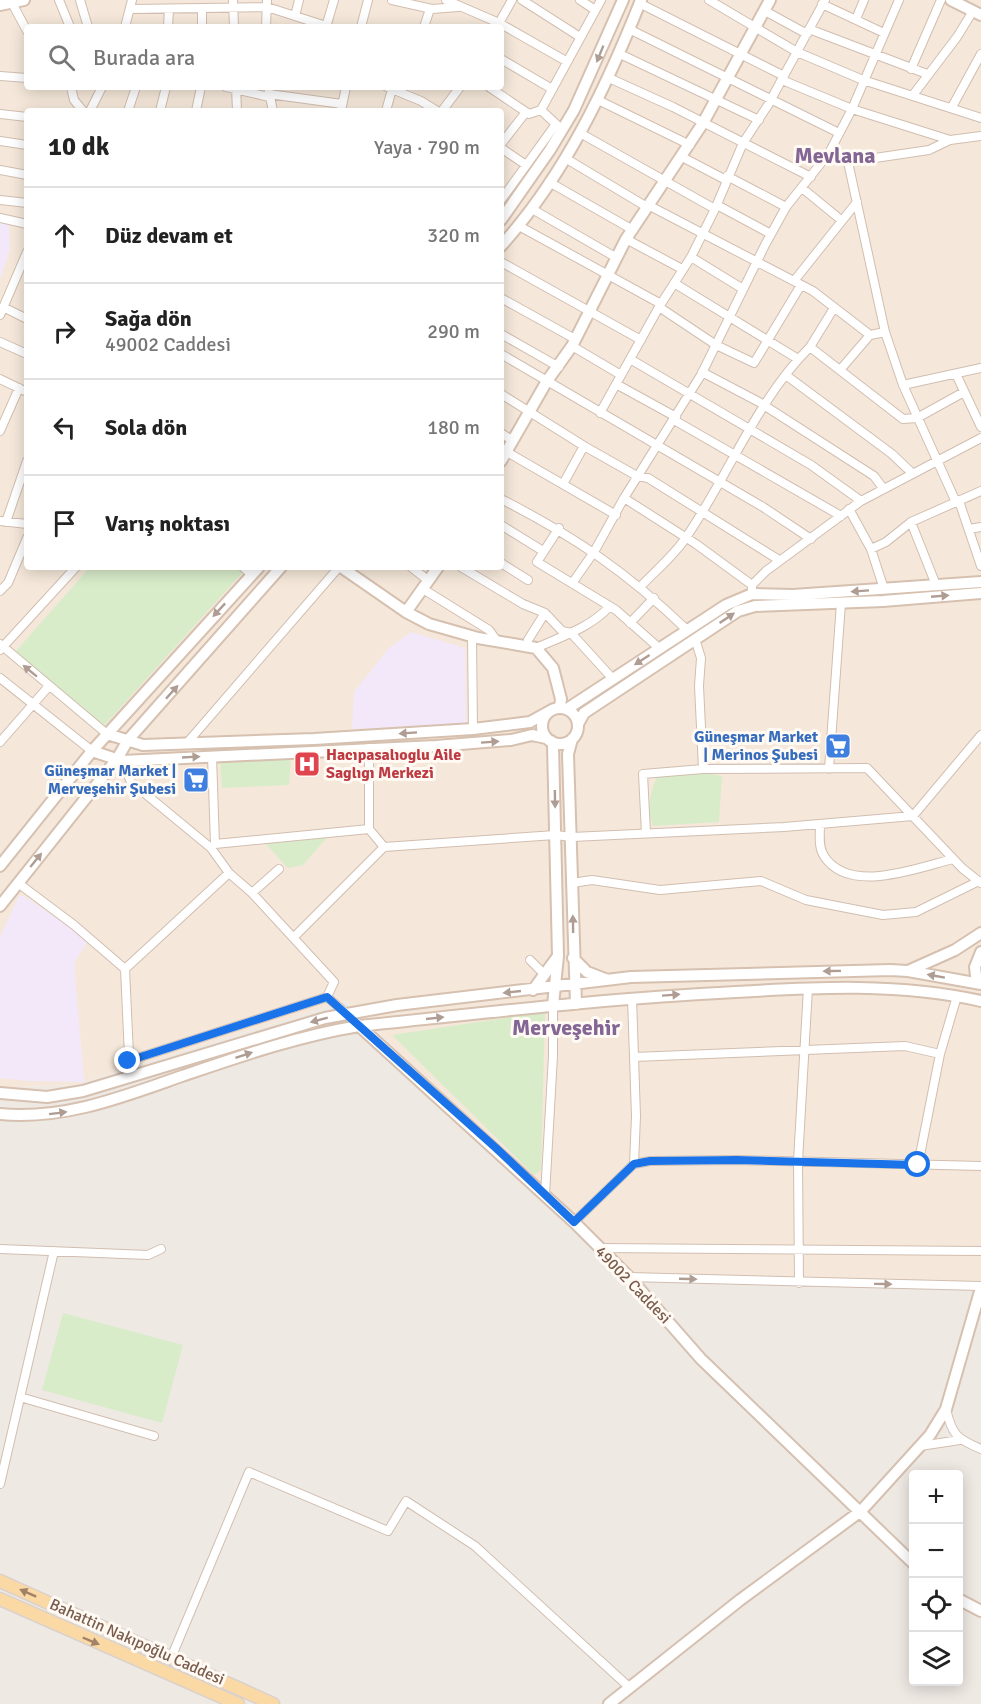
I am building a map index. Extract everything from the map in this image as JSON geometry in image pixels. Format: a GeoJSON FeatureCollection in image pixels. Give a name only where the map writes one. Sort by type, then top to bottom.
{"type":"FeatureCollection","features":[{"type":"Feature","properties":{"kind":"main road","name":"Bahattin Nakıpoğlu Caddesi"},"geometry":{"type":"LineString","coordinates":[[0,1581],[273,1704]]}},
{"type":"Feature","properties":{"kind":"main road","name":"Bahattin Nakıpoğlu Caddesi"},"geometry":{"type":"LineString","coordinates":[[0,1599],[238,1704]]}},
{"type":"Feature","properties":{"kind":"street"},"geometry":{"type":"LineString","coordinates":[[59,0],[69,24]]}},
{"type":"Feature","properties":{"kind":"street"},"geometry":{"type":"LineString","coordinates":[[80,0],[87,24]]}},
{"type":"Feature","properties":{"kind":"street"},"geometry":{"type":"LineString","coordinates":[[295,16],[299,0]]}},
{"type":"Feature","properties":{"kind":"street"},"geometry":{"type":"LineString","coordinates":[[328,24],[334,0]]}},
{"type":"Feature","properties":{"kind":"street"},"geometry":{"type":"LineString","coordinates":[[362,24],[368,0]]}},
{"type":"Feature","properties":{"kind":"street"},"geometry":{"type":"LineString","coordinates":[[392,0],[430,9],[462,5]]}},
{"type":"Feature","properties":{"kind":"street"},"geometry":{"type":"LineString","coordinates":[[446,0],[462,5],[496,24]]}},
{"type":"Feature","properties":{"kind":"street"},"geometry":{"type":"LineString","coordinates":[[499,24],[512,0]]}},
{"type":"Feature","properties":{"kind":"street"},"geometry":{"type":"LineString","coordinates":[[522,0],[580,37]]}},
{"type":"Feature","properties":{"kind":"street"},"geometry":{"type":"LineString","coordinates":[[580,0],[596,10]]}},
{"type":"Feature","properties":{"kind":"street"},"geometry":{"type":"LineString","coordinates":[[493,90],[529,114],[541,110],[601,0]]}},
{"type":"Feature","properties":{"kind":"street"},"geometry":{"type":"LineString","coordinates":[[504,215],[590,79],[623,0]]}},
{"type":"Feature","properties":{"kind":"street"},"geometry":{"type":"LineString","coordinates":[[709,0],[797,51],[863,80],[981,118]]}},
{"type":"Feature","properties":{"kind":"street"},"geometry":{"type":"LineString","coordinates":[[616,515],[563,484],[504,457],[547,381],[559,367],[630,235],[703,123],[770,0]]}},
{"type":"Feature","properties":{"kind":"street"},"geometry":{"type":"LineString","coordinates":[[856,20],[864,0]]}},
{"type":"Feature","properties":{"kind":"street"},"geometry":{"type":"LineString","coordinates":[[573,582],[594,552],[637,476],[689,395],[786,207],[829,153],[852,109],[899,0]]}},
{"type":"Feature","properties":{"kind":"street"},"geometry":{"type":"LineString","coordinates":[[911,69],[941,0]]}},
{"type":"Feature","properties":{"kind":"street"},"geometry":{"type":"LineString","coordinates":[[913,95],[927,74],[978,12],[951,0]]}},
{"type":"Feature","properties":{"kind":"street"},"geometry":{"type":"LineString","coordinates":[[0,5],[19,1],[25,24]]}},
{"type":"Feature","properties":{"kind":"street"},"geometry":{"type":"LineString","coordinates":[[600,413],[660,305],[691,257],[716,207],[743,143],[771,99],[824,1],[884,33]]}},
{"type":"Feature","properties":{"kind":"street"},"geometry":{"type":"LineString","coordinates":[[504,243],[532,209],[580,133],[620,54],[640,2],[783,77],[852,109],[950,140]]}},
{"type":"Feature","properties":{"kind":"street"},"geometry":{"type":"LineString","coordinates":[[266,24],[267,3]]}},
{"type":"Feature","properties":{"kind":"street"},"geometry":{"type":"LineString","coordinates":[[126,24],[131,4],[169,9],[202,9],[233,4],[267,3],[318,24]]}},
{"type":"Feature","properties":{"kind":"street"},"geometry":{"type":"LineString","coordinates":[[233,4],[234,24]]}},
{"type":"Feature","properties":{"kind":"street"},"geometry":{"type":"LineString","coordinates":[[168,24],[169,9]]}},
{"type":"Feature","properties":{"kind":"street"},"geometry":{"type":"LineString","coordinates":[[202,9],[202,24]]}},
{"type":"Feature","properties":{"kind":"street"},"geometry":{"type":"LineString","coordinates":[[425,24],[430,9]]}},
{"type":"Feature","properties":{"kind":"street"},"geometry":{"type":"LineString","coordinates":[[765,11],[808,32],[927,74]]}},
{"type":"Feature","properties":{"kind":"street"},"geometry":{"type":"LineString","coordinates":[[504,28],[566,61]]}},
{"type":"Feature","properties":{"kind":"street"},"geometry":{"type":"LineString","coordinates":[[629,29],[839,133]]}},
{"type":"Feature","properties":{"kind":"street"},"geometry":{"type":"LineString","coordinates":[[620,54],[759,120]]}},
{"type":"Feature","properties":{"kind":"street"},"geometry":{"type":"LineString","coordinates":[[952,107],[981,54]]}},
{"type":"Feature","properties":{"kind":"street"},"geometry":{"type":"LineString","coordinates":[[504,61],[552,89]]}},
{"type":"Feature","properties":{"kind":"street"},"geometry":{"type":"LineString","coordinates":[[0,76],[24,78]]}},
{"type":"Feature","properties":{"kind":"street"},"geometry":{"type":"LineString","coordinates":[[609,78],[811,177]]}},
{"type":"Feature","properties":{"kind":"street"},"geometry":{"type":"LineString","coordinates":[[72,90],[74,100],[81,108]]}},
{"type":"Feature","properties":{"kind":"street"},"geometry":{"type":"LineString","coordinates":[[92,108],[100,90]]}},
{"type":"Feature","properties":{"kind":"street"},"geometry":{"type":"LineString","coordinates":[[129,108],[135,90]]}},
{"type":"Feature","properties":{"kind":"street"},"geometry":{"type":"LineString","coordinates":[[161,108],[165,90]]}},
{"type":"Feature","properties":{"kind":"street"},"geometry":{"type":"LineString","coordinates":[[196,108],[200,90]]}},
{"type":"Feature","properties":{"kind":"street"},"geometry":{"type":"LineString","coordinates":[[236,90],[237,108]]}},
{"type":"Feature","properties":{"kind":"street"},"geometry":{"type":"LineString","coordinates":[[249,90],[342,108],[345,90]]}},
{"type":"Feature","properties":{"kind":"street"},"geometry":{"type":"LineString","coordinates":[[386,108],[389,90]]}},
{"type":"Feature","properties":{"kind":"street"},"geometry":{"type":"LineString","coordinates":[[405,90],[439,108]]}},
{"type":"Feature","properties":{"kind":"street"},"geometry":{"type":"LineString","coordinates":[[444,108],[458,90]]}},
{"type":"Feature","properties":{"kind":"street"},"geometry":{"type":"LineString","coordinates":[[269,93],[272,108]]}},
{"type":"Feature","properties":{"kind":"street"},"geometry":{"type":"LineString","coordinates":[[598,100],[690,145]]}},
{"type":"Feature","properties":{"kind":"street"},"geometry":{"type":"LineString","coordinates":[[541,110],[559,127]]}},
{"type":"Feature","properties":{"kind":"street"},"geometry":{"type":"LineString","coordinates":[[504,142],[525,112]]}},
{"type":"Feature","properties":{"kind":"street"},"geometry":{"type":"LineString","coordinates":[[0,114],[24,117]]}},
{"type":"Feature","properties":{"kind":"street"},"geometry":{"type":"LineString","coordinates":[[504,190],[559,127]]}},
{"type":"Feature","properties":{"kind":"street"},"geometry":{"type":"LineString","coordinates":[[580,133],[664,180],[771,234]]}},
{"type":"Feature","properties":{"kind":"street"},"geometry":{"type":"LineString","coordinates":[[829,153],[848,162],[928,150],[950,140],[981,136]]}},
{"type":"Feature","properties":{"kind":"street"},"geometry":{"type":"LineString","coordinates":[[0,141],[24,145]]}},
{"type":"Feature","properties":{"kind":"street"},"geometry":{"type":"LineString","coordinates":[[504,148],[526,165]]}},
{"type":"Feature","properties":{"kind":"street"},"geometry":{"type":"LineString","coordinates":[[682,157],[786,207]]}},
{"type":"Feature","properties":{"kind":"street"},"geometry":{"type":"LineString","coordinates":[[565,158],[648,206],[758,260],[798,283],[870,335]]}},
{"type":"Feature","properties":{"kind":"street"},"geometry":{"type":"LineString","coordinates":[[848,162],[885,332],[917,418],[955,500],[959,501],[981,566]]}},
{"type":"Feature","properties":{"kind":"street"},"geometry":{"type":"LineString","coordinates":[[0,170],[24,174]]}},
{"type":"Feature","properties":{"kind":"street"},"geometry":{"type":"LineString","coordinates":[[549,182],[682,269]]}},
{"type":"Feature","properties":{"kind":"street"},"geometry":{"type":"LineString","coordinates":[[802,188],[841,220]]}},
{"type":"Feature","properties":{"kind":"street"},"geometry":{"type":"LineString","coordinates":[[0,200],[24,203]]}},
{"type":"Feature","properties":{"kind":"street"},"geometry":{"type":"LineString","coordinates":[[519,226],[660,305],[716,345],[754,363],[798,283],[841,220],[857,202]]}},
{"type":"Feature","properties":{"kind":"street"},"geometry":{"type":"LineString","coordinates":[[532,209],[617,258]]}},
{"type":"Feature","properties":{"kind":"street"},"geometry":{"type":"LineString","coordinates":[[0,218],[24,223]]}},
{"type":"Feature","properties":{"kind":"street"},"geometry":{"type":"LineString","coordinates":[[691,257],[743,290]]}},
{"type":"Feature","properties":{"kind":"street"},"geometry":{"type":"LineString","coordinates":[[24,259],[2,311],[24,318]]}},
{"type":"Feature","properties":{"kind":"street"},"geometry":{"type":"LineString","coordinates":[[504,264],[641,340]]}},
{"type":"Feature","properties":{"kind":"street"},"geometry":{"type":"LineString","coordinates":[[674,283],[798,359]]}},
{"type":"Feature","properties":{"kind":"street"},"geometry":{"type":"LineString","coordinates":[[504,300],[573,342],[621,375]]}},
{"type":"Feature","properties":{"kind":"street"},"geometry":{"type":"LineString","coordinates":[[640,586],[686,538],[763,407],[798,359],[810,347],[834,308]]}},
{"type":"Feature","properties":{"kind":"street"},"geometry":{"type":"LineString","coordinates":[[840,370],[870,335],[885,332]]}},
{"type":"Feature","properties":{"kind":"street"},"geometry":{"type":"LineString","coordinates":[[504,336],[559,367]]}},
{"type":"Feature","properties":{"kind":"street"},"geometry":{"type":"LineString","coordinates":[[0,342],[24,353]]}},
{"type":"Feature","properties":{"kind":"street"},"geometry":{"type":"LineString","coordinates":[[810,347],[903,419],[917,418],[964,392]]}},
{"type":"Feature","properties":{"kind":"street"},"geometry":{"type":"LineString","coordinates":[[504,356],[720,482],[811,539]]}},
{"type":"Feature","properties":{"kind":"street"},"geometry":{"type":"LineString","coordinates":[[630,359],[811,465],[861,501]]}},
{"type":"Feature","properties":{"kind":"street"},"geometry":{"type":"LineString","coordinates":[[903,385],[981,368]]}},
{"type":"Feature","properties":{"kind":"street"},"geometry":{"type":"LineString","coordinates":[[702,372],[751,397],[763,407],[874,476],[883,488]]}},
{"type":"Feature","properties":{"kind":"street"},"geometry":{"type":"LineString","coordinates":[[957,374],[981,427]]}},
{"type":"Feature","properties":{"kind":"street"},"geometry":{"type":"LineString","coordinates":[[787,376],[873,439],[912,473]]}},
{"type":"Feature","properties":{"kind":"street"},"geometry":{"type":"LineString","coordinates":[[0,379],[24,390]]}},
{"type":"Feature","properties":{"kind":"street"},"geometry":{"type":"LineString","coordinates":[[616,384],[734,456],[841,516]]}},
{"type":"Feature","properties":{"kind":"street"},"geometry":{"type":"LineString","coordinates":[[0,431],[4,410],[19,388]]}},
{"type":"Feature","properties":{"kind":"street"},"geometry":{"type":"LineString","coordinates":[[504,396],[584,446],[637,476],[648,478],[779,560]]}},
{"type":"Feature","properties":{"kind":"street"},"geometry":{"type":"LineString","coordinates":[[504,435],[513,441]]}},
{"type":"Feature","properties":{"kind":"street"},"geometry":{"type":"LineString","coordinates":[[73,570],[1,647],[108,734],[143,745],[314,739],[473,729],[530,722],[548,712],[563,708],[613,679],[752,590],[779,560],[861,501],[937,459],[981,438]]}},
{"type":"Feature","properties":{"kind":"street"},"geometry":{"type":"LineString","coordinates":[[563,484],[584,446]]}},
{"type":"Feature","properties":{"kind":"street"},"geometry":{"type":"LineString","coordinates":[[24,468],[3,521],[24,524]]}},
{"type":"Feature","properties":{"kind":"street"},"geometry":{"type":"LineString","coordinates":[[871,549],[886,542],[911,522],[981,491]]}},
{"type":"Feature","properties":{"kind":"street"},"geometry":{"type":"LineString","coordinates":[[624,498],[686,538],[752,590],[793,595],[981,582]]}},
{"type":"Feature","properties":{"kind":"street"},"geometry":{"type":"LineString","coordinates":[[504,500],[559,528],[594,552],[640,586],[687,630]]}},
{"type":"Feature","properties":{"kind":"street"},"geometry":{"type":"LineString","coordinates":[[849,509],[871,549],[884,589]]}},
{"type":"Feature","properties":{"kind":"street"},"geometry":{"type":"LineString","coordinates":[[911,522],[936,585]]}},
{"type":"Feature","properties":{"kind":"street"},"geometry":{"type":"LineString","coordinates":[[969,529],[981,526]]}},
{"type":"Feature","properties":{"kind":"street"},"geometry":{"type":"LineString","coordinates":[[504,527],[543,551]]}},
{"type":"Feature","properties":{"kind":"street"},"geometry":{"type":"LineString","coordinates":[[559,528],[537,562],[609,606],[659,648]]}},
{"type":"Feature","properties":{"kind":"street"},"geometry":{"type":"LineString","coordinates":[[0,591],[8,583],[24,545]]}},
{"type":"Feature","properties":{"kind":"street"},"geometry":{"type":"LineString","coordinates":[[504,565],[528,580]]}},
{"type":"Feature","properties":{"kind":"street"},"geometry":{"type":"LineString","coordinates":[[0,866],[92,751],[251,570]]}},
{"type":"Feature","properties":{"kind":"street"},"geometry":{"type":"LineString","coordinates":[[0,906],[119,760],[128,740],[278,570]]}},
{"type":"Feature","properties":{"kind":"street"},"geometry":{"type":"LineString","coordinates":[[187,743],[337,570]]}},
{"type":"Feature","properties":{"kind":"street"},"geometry":{"type":"LineString","coordinates":[[344,570],[406,612],[429,624],[472,636],[532,647],[571,633],[602,615],[609,606]]}},
{"type":"Feature","properties":{"kind":"street"},"geometry":{"type":"LineString","coordinates":[[414,570],[426,585],[489,630],[497,641]]}},
{"type":"Feature","properties":{"kind":"street"},"geometry":{"type":"LineString","coordinates":[[406,612],[436,570]]}},
{"type":"Feature","properties":{"kind":"street"},"geometry":{"type":"LineString","coordinates":[[466,570],[523,604],[545,613],[561,631],[571,633],[613,679]]}},
{"type":"Feature","properties":{"kind":"street"},"geometry":{"type":"LineString","coordinates":[[576,1004],[568,754],[584,713],[738,610],[755,606],[841,603],[981,593]]}},
{"type":"Feature","properties":{"kind":"street"},"geometry":{"type":"LineString","coordinates":[[630,623],[654,598]]}},
{"type":"Feature","properties":{"kind":"street"},"geometry":{"type":"LineString","coordinates":[[829,769],[841,603]]}},
{"type":"Feature","properties":{"kind":"street"},"geometry":{"type":"LineString","coordinates":[[545,613],[528,640],[553,668],[563,708],[575,715],[578,724]]}},
{"type":"Feature","properties":{"kind":"street"},"geometry":{"type":"LineString","coordinates":[[472,636],[473,729]]}},
{"type":"Feature","properties":{"kind":"street"},"geometry":{"type":"LineString","coordinates":[[695,639],[701,657],[699,686],[702,769]]}},
{"type":"Feature","properties":{"kind":"street"},"geometry":{"type":"LineString","coordinates":[[0,678],[92,751],[119,760],[500,741],[532,735],[562,744],[572,739]]}},
{"type":"Feature","properties":{"kind":"street"},"geometry":{"type":"LineString","coordinates":[[0,741],[49,686]]}},
{"type":"Feature","properties":{"kind":"street"},"geometry":{"type":"LineString","coordinates":[[545,1195],[553,1056],[553,1005],[557,986],[558,956],[553,744],[548,740],[542,728],[548,712]]}},
{"type":"Feature","properties":{"kind":"street"},"geometry":{"type":"LineString","coordinates":[[294,937],[384,847],[555,835],[572,837],[819,824],[913,816],[981,735]]}},
{"type":"Feature","properties":{"kind":"street"},"geometry":{"type":"LineString","coordinates":[[369,748],[369,829],[384,847]]}},
{"type":"Feature","properties":{"kind":"street"},"geometry":{"type":"LineString","coordinates":[[212,756],[213,846]]}},
{"type":"Feature","properties":{"kind":"street"},"geometry":{"type":"LineString","coordinates":[[119,760],[131,782],[213,846],[229,873],[252,893],[334,982],[327,997],[128,1061]]}},
{"type":"Feature","properties":{"kind":"street"},"geometry":{"type":"LineString","coordinates":[[572,883],[592,880],[660,890],[761,881],[806,900],[883,915],[916,912],[980,882],[953,859],[867,768],[702,769],[643,774],[646,833]]}},
{"type":"Feature","properties":{"kind":"street"},"geometry":{"type":"LineString","coordinates":[[819,824],[823,855],[840,872],[875,877],[953,859]]}},
{"type":"Feature","properties":{"kind":"street"},"geometry":{"type":"LineString","coordinates":[[213,846],[369,829]]}},
{"type":"Feature","properties":{"kind":"street"},"geometry":{"type":"LineString","coordinates":[[252,893],[279,869]]}},
{"type":"Feature","properties":{"kind":"street"},"geometry":{"type":"LineString","coordinates":[[125,969],[229,873]]}},
{"type":"Feature","properties":{"kind":"street"},"geometry":{"type":"LineString","coordinates":[[18,883],[74,925],[125,969],[130,1077]]}},
{"type":"Feature","properties":{"kind":"street"},"geometry":{"type":"LineString","coordinates":[[908,971],[955,950],[981,933]]}},
{"type":"Feature","properties":{"kind":"street"},"geometry":{"type":"LineString","coordinates":[[981,952],[975,967],[976,976],[981,982]]}},
{"type":"Feature","properties":{"kind":"street"},"geometry":{"type":"LineString","coordinates":[[533,990],[558,956]]}},
{"type":"Feature","properties":{"kind":"street"},"geometry":{"type":"LineString","coordinates":[[573,958],[587,972],[605,979]]}},
{"type":"Feature","properties":{"kind":"street"},"geometry":{"type":"LineString","coordinates":[[530,960],[544,974]]}},
{"type":"Feature","properties":{"kind":"street"},"geometry":{"type":"LineString","coordinates":[[0,1093],[47,1097],[83,1091],[234,1044],[346,1013],[605,979],[759,972],[908,971],[981,982]]}},
{"type":"Feature","properties":{"kind":"street"},"geometry":{"type":"LineString","coordinates":[[799,1283],[798,1161],[807,988]]}},
{"type":"Feature","properties":{"kind":"street"},"geometry":{"type":"LineString","coordinates":[[0,1114],[57,1114],[97,1105],[280,1043],[311,1034],[359,1026],[632,998],[807,988],[896,988],[981,1001]]}},
{"type":"Feature","properties":{"kind":"street"},"geometry":{"type":"LineString","coordinates":[[918,1165],[940,1054],[957,996]]}},
{"type":"Feature","properties":{"kind":"street"},"geometry":{"type":"LineString","coordinates":[[327,997],[346,1013]]}},
{"type":"Feature","properties":{"kind":"street"},"geometry":{"type":"LineString","coordinates":[[632,998],[634,1164]]}},
{"type":"Feature","properties":{"kind":"street","name":"49002 Caddesi"},"geometry":{"type":"LineString","coordinates":[[346,1013],[574,1222],[597,1248],[629,1277],[701,1359],[909,1559]]}},
{"type":"Feature","properties":{"kind":"street"},"geometry":{"type":"LineString","coordinates":[[634,1057],[803,1052],[905,1046],[940,1054]]}},
{"type":"Feature","properties":{"kind":"street"},"geometry":{"type":"LineString","coordinates":[[574,1222],[634,1164],[650,1161],[798,1161],[981,1166]]}},
{"type":"Feature","properties":{"kind":"street"},"geometry":{"type":"LineString","coordinates":[[597,1248],[981,1251]]}},
{"type":"Feature","properties":{"kind":"street"},"geometry":{"type":"LineString","coordinates":[[0,1249],[148,1255],[161,1249]]}},
{"type":"Feature","properties":{"kind":"street"},"geometry":{"type":"LineString","coordinates":[[0,1484],[54,1251]]}},
{"type":"Feature","properties":{"kind":"street"},"geometry":{"type":"LineString","coordinates":[[609,1704],[740,1600],[861,1511],[920,1446],[946,1409],[981,1287],[629,1277]]}},
{"type":"Feature","properties":{"kind":"street"},"geometry":{"type":"LineString","coordinates":[[20,1398],[154,1436]]}},
{"type":"Feature","properties":{"kind":"street"},"geometry":{"type":"LineString","coordinates":[[946,1409],[950,1427],[960,1440],[981,1449]]}},
{"type":"Feature","properties":{"kind":"street"},"geometry":{"type":"LineString","coordinates":[[920,1446],[960,1440]]}},
{"type":"Feature","properties":{"kind":"street"},"geometry":{"type":"LineString","coordinates":[[171,1658],[249,1472],[388,1531],[406,1502],[475,1546],[629,1687]]}},
{"type":"Feature","properties":{"kind":"street"},"geometry":{"type":"LineString","coordinates":[[963,1602],[981,1611]]}},
{"type":"Feature","properties":{"kind":"shaded area"},"geometry":{"type":"Polygon","coordinates":[[[0,0],[981,0],[981,1288],[627,1275],[346,1001],[74,1085],[0,1088],[0,0]]]}},
{"type":"Feature","properties":{"kind":"shaded area"},"geometry":{"type":"Polygon","coordinates":[[[0,223],[9,225],[10,250],[0,279],[0,223]]]}},
{"type":"Feature","properties":{"kind":"shaded area"},"geometry":{"type":"Polygon","coordinates":[[[411,632],[465,648],[466,724],[352,729],[354,692],[389,648],[411,632]]]}},
{"type":"Feature","properties":{"kind":"shaded area"},"geometry":{"type":"Polygon","coordinates":[[[19,896],[24,896],[89,940],[74,963],[84,1082],[0,1078],[0,937],[19,896]]]}},
{"type":"Feature","properties":{"kind":"shaded area"},"geometry":{"type":"Polygon","coordinates":[[[346,1001],[627,1275],[981,1288],[981,1704],[0,1704],[0,1088],[74,1085],[346,1001]]]}},
{"type":"Feature","properties":{"kind":"green space"},"geometry":{"type":"Polygon","coordinates":[[[87,570],[241,570],[243,572],[103,727],[16,651],[87,570]]]}},
{"type":"Feature","properties":{"kind":"green space"},"geometry":{"type":"Polygon","coordinates":[[[291,755],[289,785],[222,788],[220,759],[291,755]]]}},
{"type":"Feature","properties":{"kind":"green space"},"geometry":{"type":"Polygon","coordinates":[[[705,773],[722,776],[719,822],[653,826],[650,801],[657,777],[705,773]]]}},
{"type":"Feature","properties":{"kind":"green space"},"geometry":{"type":"Polygon","coordinates":[[[330,834],[303,865],[288,868],[264,842],[330,834]]]}},
{"type":"Feature","properties":{"kind":"green space"},"geometry":{"type":"Polygon","coordinates":[[[545,1012],[541,1170],[534,1175],[392,1035],[545,1012]]]}},
{"type":"Feature","properties":{"kind":"green space"},"geometry":{"type":"Polygon","coordinates":[[[63,1313],[183,1345],[162,1423],[42,1390],[63,1313]]]}},
{"type":"Feature","properties":{"kind":"place","name":"Güneşmar Market | Merinos Şubesi"},"geometry":{"type":"Point","coordinates":[838,746]}},
{"type":"Feature","properties":{"kind":"place","name":"Hacıpasalıoglu Aile Saglıgı Merkezi"},"geometry":{"type":"Point","coordinates":[307,764]}},
{"type":"Feature","properties":{"kind":"place","name":"Güneşmar Market | Merveşehir Şubesi"},"geometry":{"type":"Point","coordinates":[196,780]}},
{"type":"Feature","properties":{"kind":"district","name":"Mevlana"},"geometry":{"type":"Point","coordinates":[835,155]}},
{"type":"Feature","properties":{"kind":"district","name":"Merveşehir"},"geometry":{"type":"Point","coordinates":[566,1027]}},
{"type":"Feature","properties":{"kind":"route"},"geometry":{"type":"LineString","coordinates":[[128,1061],[327,997],[496,1148],[574,1222],[634,1164],[650,1161],[737,1160],[918,1165]]}}]}
